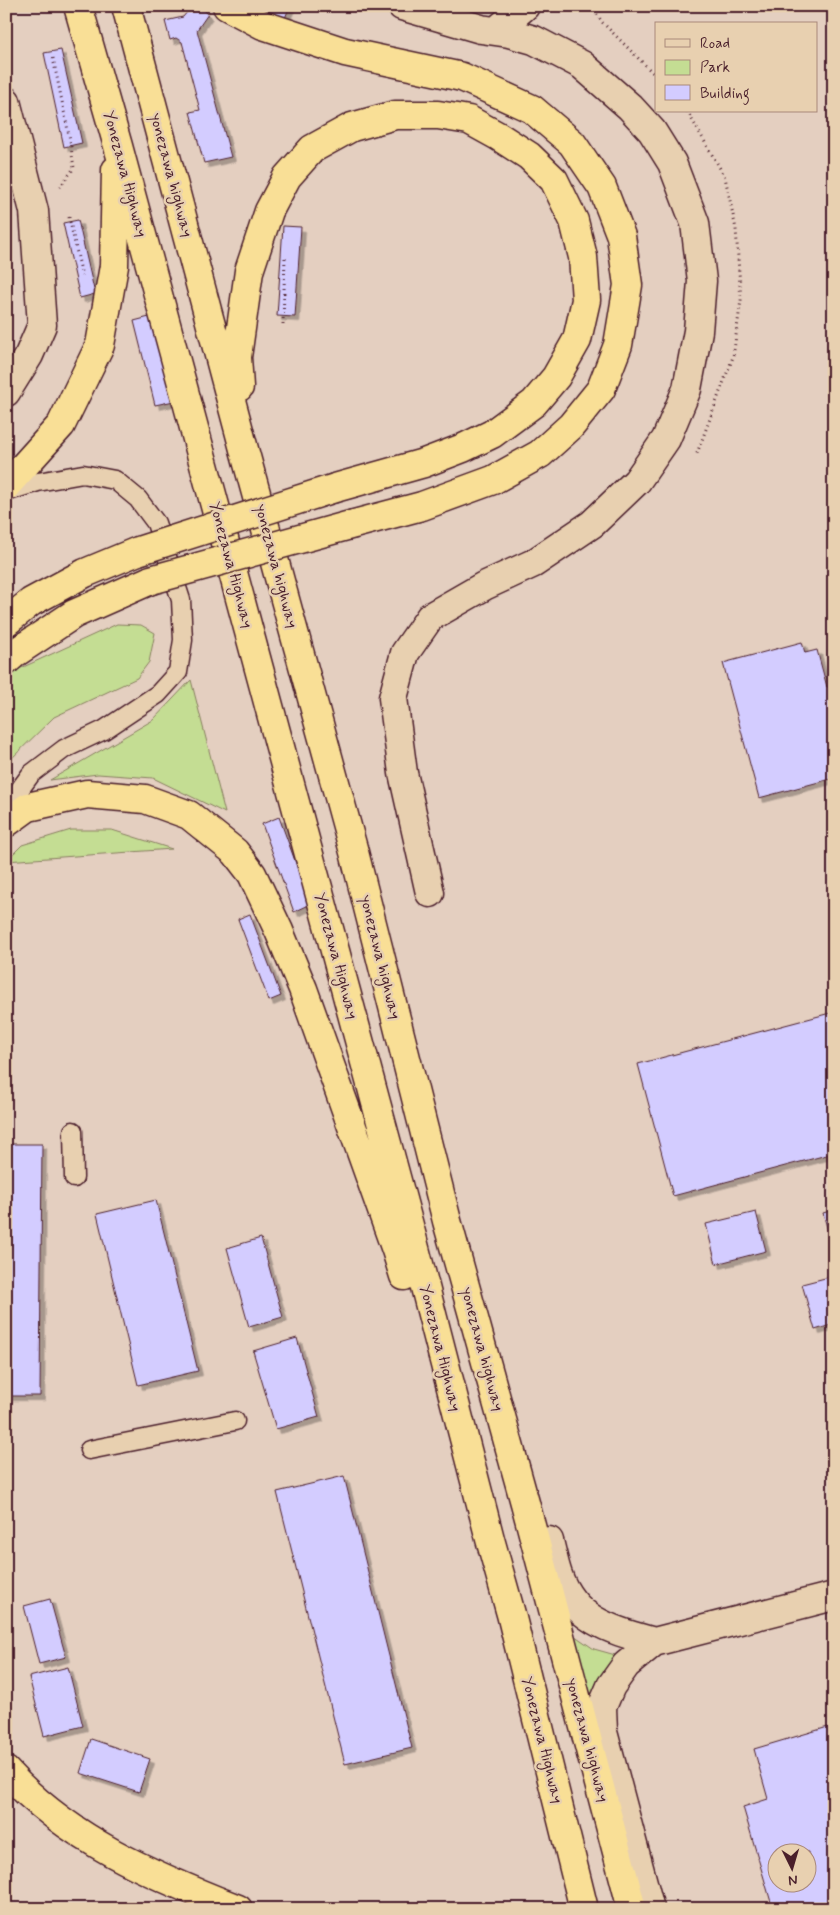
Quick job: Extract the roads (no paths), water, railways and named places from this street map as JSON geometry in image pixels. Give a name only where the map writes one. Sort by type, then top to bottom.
[{"type":"highway","name":"Yonezawa Highway","points":[[78,6],[118,146],[407,1219],[511,1614],[584,1909]]},
{"type":"highway","name":"yonezawa highway","points":[[126,6],[245,454],[354,852],[450,1231],[525,1503],[632,1909]]},
{"type":"highway","points":[[6,660],[74,614],[151,580],[422,506],[493,480],[540,454],[571,426],[601,389],[618,344],[628,285],[621,236],[602,187],[572,143],[532,109],[462,77],[345,52],[263,25],[227,6]]},
{"type":"highway","points":[[6,622],[31,602],[85,573],[138,551],[335,488],[424,463],[463,448],[492,434],[534,403],[556,377],[577,340],[586,300],[583,257],[574,221],[554,180],[529,156],[469,120],[438,115],[395,114],[352,127],[312,149],[287,176],[270,211],[249,271],[237,358],[245,454]]},
{"type":"highway","points":[[6,486],[61,425],[100,345],[114,266],[114,204],[118,146]]},
{"type":"highway","points":[[6,823],[28,807],[87,794],[145,799],[189,815],[235,852],[252,874],[279,930],[303,989],[396,1250],[446,1425],[475,1482]]},
{"type":"highway","points":[[6,1771],[19,1785],[58,1818],[110,1853],[165,1880],[238,1909]]},
{"type":"street","points":[[402,6],[481,29],[509,32],[534,40],[582,65],[630,107],[652,131],[672,163],[695,224],[702,281],[698,331],[687,389],[666,440],[637,481],[592,524],[534,563],[484,586],[430,617],[404,652],[393,698],[404,773],[430,894]]},
{"type":"street","points":[[496,31],[525,6]]},
{"type":"street","points":[[6,101],[10,134],[34,211],[42,325],[29,355],[6,392]]},
{"type":"street","points":[[525,1503],[536,1512],[544,1525],[558,1576],[567,1594],[580,1611],[617,1631],[654,1642]]},
{"type":"street","points":[[650,1909],[607,1751],[601,1720],[602,1707],[611,1686],[626,1665],[654,1642],[834,1596]]},
{"type":"lane","points":[[6,492],[38,482],[83,474],[115,480],[138,499],[156,522],[181,600],[183,640],[178,672],[158,694],[104,730],[64,750],[31,774],[6,808]]},
{"type":"lane","points":[[73,1131],[74,1178]]},
{"type":"lane","points":[[88,1450],[236,1421]]}]
